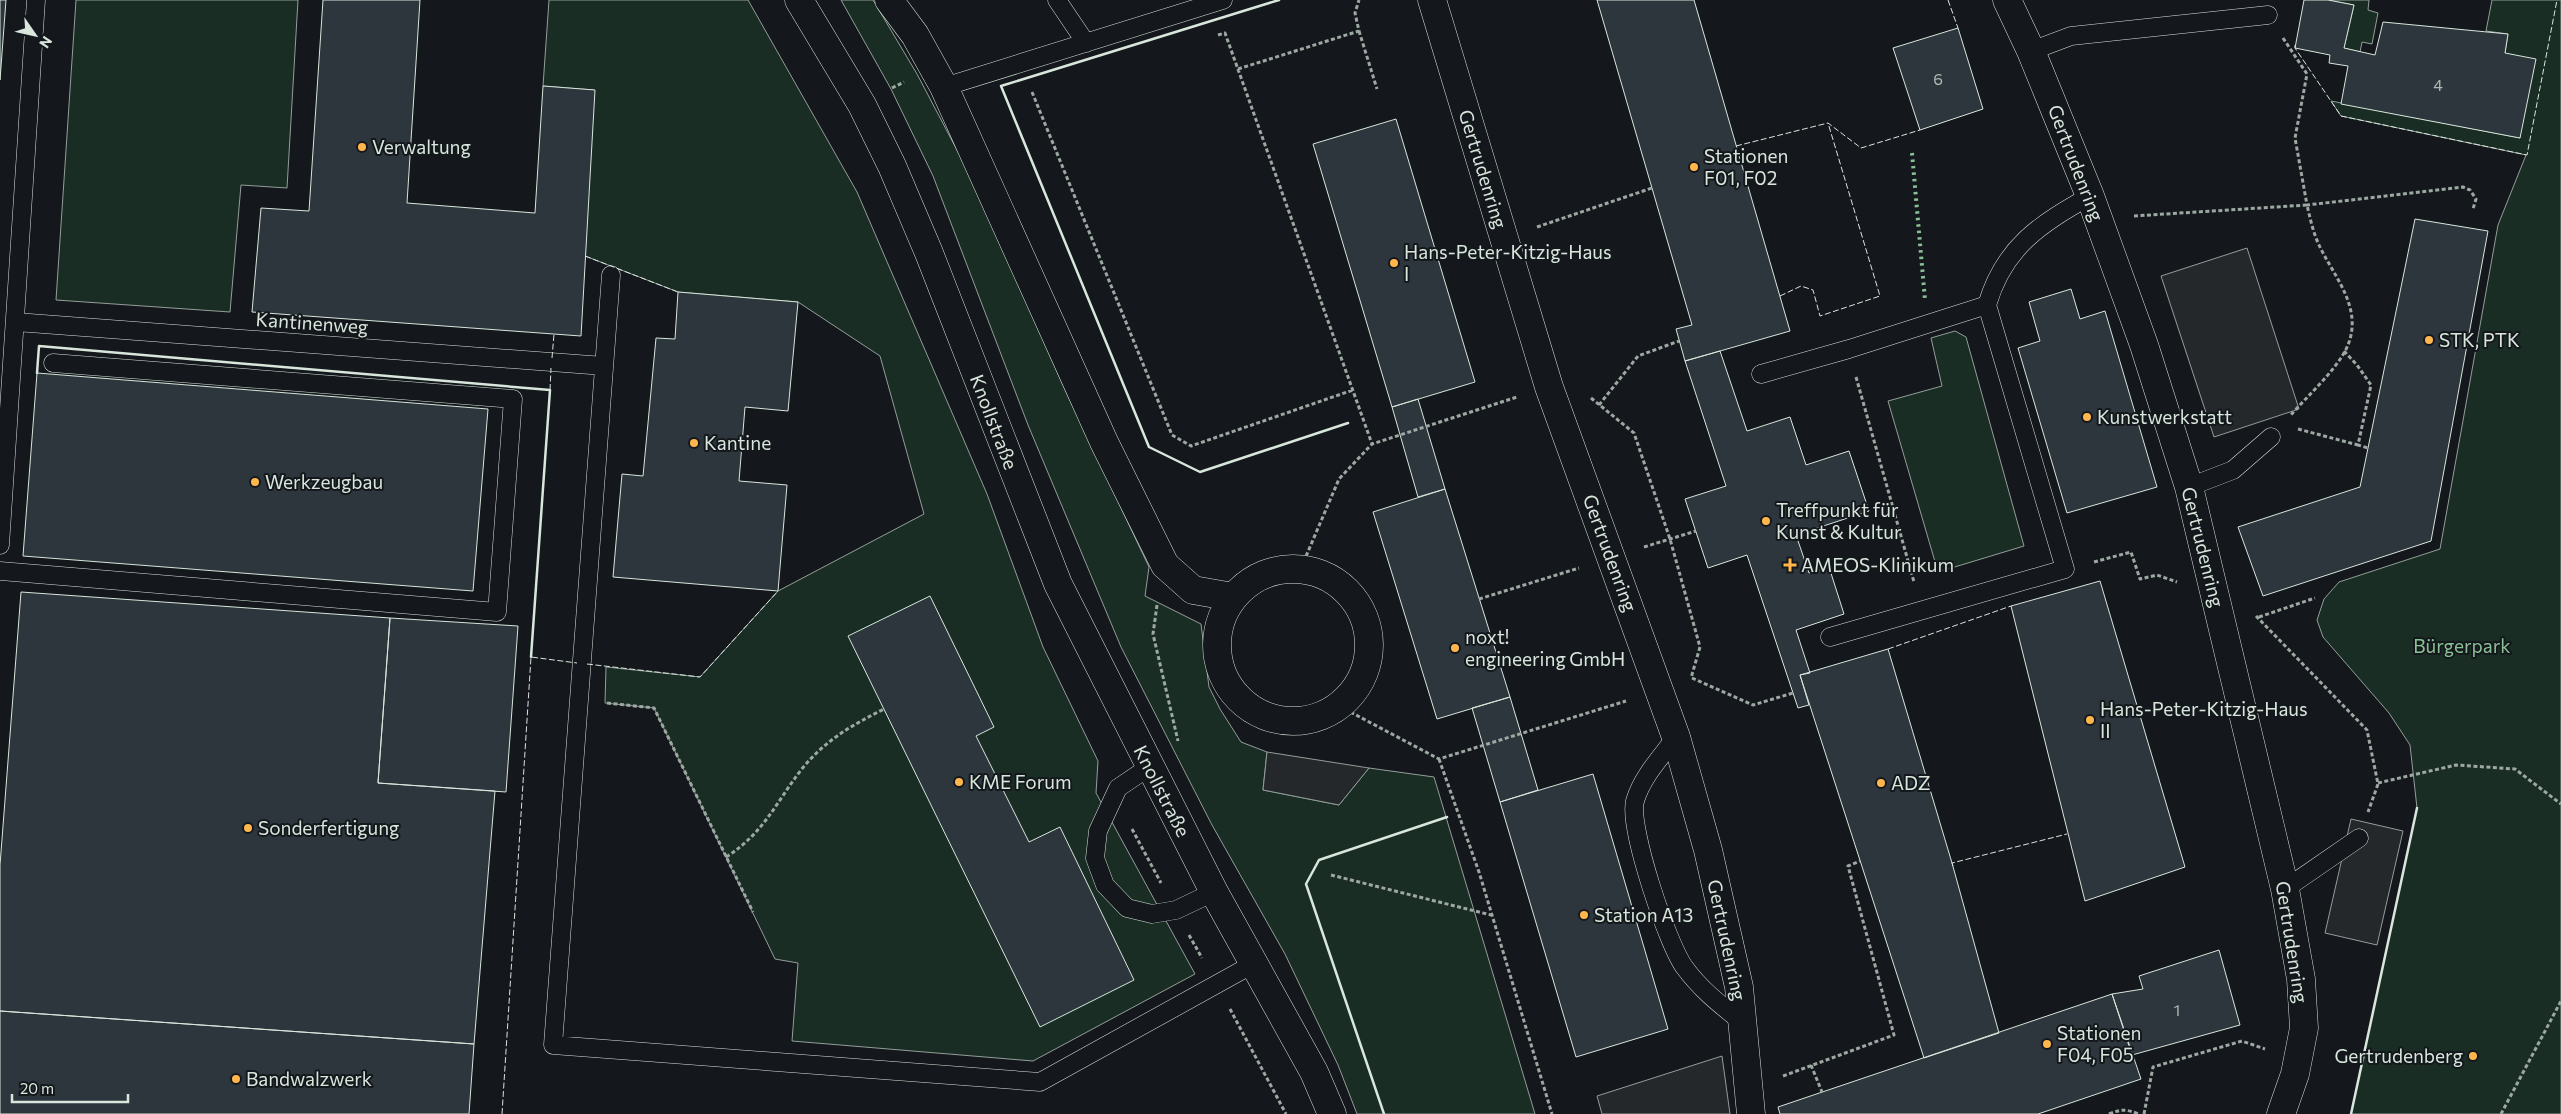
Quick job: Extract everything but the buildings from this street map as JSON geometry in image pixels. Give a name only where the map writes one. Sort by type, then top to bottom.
[{"type":"street","name":"Knollstraße","points":[[800,0],[862,105],[892,166],[929,253],[1058,584],[1214,892],[1314,1072],[1332,1114]]},
{"type":"street","points":[[889,0],[916,35],[944,87],[1104,442],[1165,565],[1193,590],[1233,597]]},
{"type":"street","name":"Gertrudenring","points":[[1432,0],[1549,387],[1676,737],[1708,850],[1739,987],[1751,1114]]},
{"type":"street","name":"Gertrudenring","points":[[2015,3],[2031,51],[2094,207],[2144,345],[2189,487],[2216,598],[2285,889],[2302,979],[2304,1028],[2295,1074],[2281,1114]]},
{"type":"street","points":[[1301,568],[1336,581],[1356,600],[1368,631],[1368,661],[1355,690],[1339,706],[1316,717],[1303,720],[1272,718],[1249,708],[1231,690],[1218,660],[1218,628],[1233,597],[1244,585],[1272,571],[1301,568]]},
{"type":"lane","points":[[0,545],[36,0]]},
{"type":"lane","points":[[1056,0],[1086,43]]},
{"type":"lane","points":[[944,87],[1223,0]]},
{"type":"lane","points":[[2031,51],[2071,36],[2268,15]]},
{"type":"lane","points":[[1830,637],[2065,569],[1987,305],[1998,274],[2020,243],[2046,222],[2094,207]]},
{"type":"lane","points":[[611,275],[553,1045],[1040,1082],[1255,963]]},
{"type":"lane","points":[[1761,374],[1848,350],[1987,305]]},
{"type":"lane","name":"Kantinenweg","points":[[16,322],[604,366]]},
{"type":"lane","points":[[0,571],[497,612],[514,399],[53,363]]},
{"type":"lane","points":[[2189,487],[2233,470],[2276,431]]},
{"type":"lane","points":[[1676,737],[1645,778],[1635,803],[1637,836],[1666,930],[1684,967],[1710,996],[1743,1023]]},
{"type":"lane","points":[[1150,767],[1118,788],[1098,831],[1095,858],[1105,885],[1127,908],[1152,914],[1176,910],[1214,892]]},
{"type":"lane","points":[[2285,889],[2359,838]]},
{"type":"path","points":[[1359,0],[1355,14],[1377,89]]},
{"type":"path","points":[[2268,15],[2307,74],[2295,138],[2307,205],[2319,245],[2351,307],[2352,324],[2348,345],[2337,362],[2276,431]]},
{"type":"path","points":[[1238,69],[1359,31]]},
{"type":"path","points":[[1216,36],[1225,33],[1372,444]]},
{"type":"path","points":[[1041,89],[1032,92],[1172,434],[1190,446],[1353,390]]},
{"type":"path","points":[[2094,207],[2307,205],[2463,187],[2470,190],[2476,199],[2473,209]]},
{"type":"path","points":[[1530,229],[1652,188]]},
{"type":"path","points":[[1599,405],[1638,356],[1679,341]]},
{"type":"path","points":[[1848,350],[1922,610]]},
{"type":"path","points":[[2344,351],[2364,373],[2370,385],[2358,445]]},
{"type":"path","points":[[1301,568],[1339,479],[1372,444],[1549,387]]},
{"type":"path","points":[[2276,431],[2368,448]]},
{"type":"path","points":[[2065,569],[2131,552],[2140,579],[2157,575],[2169,578],[2195,592],[2216,598],[2259,617],[2367,730],[2378,784],[2359,838]]},
{"type":"path","name":"Knollstraße","points":[[1165,565],[1153,634],[1179,746]]},
{"type":"path","points":[[2259,617],[2315,598]]},
{"type":"path","points":[[1691,678],[1753,705],[1793,693]]},
{"type":"path","points":[[1439,759],[1660,691]]},
{"type":"path","points":[[580,701],[654,708],[753,912]]},
{"type":"path","points":[[1339,706],[1439,759],[1492,915],[1552,1114]]},
{"type":"path","points":[[726,857],[745,845],[761,829],[802,770],[822,747],[846,729],[884,709]]},
{"type":"path","points":[[2378,784],[2456,765],[2515,770],[2561,804]]},
{"type":"path","points":[[1118,788],[1126,817],[1286,1114]]},
{"type":"path","points":[[1780,1077],[1894,1035],[1848,866],[1860,861]]},
{"type":"path","points":[[1331,874],[1492,915]]},
{"type":"path","points":[[2501,1114],[2561,1001]]},
{"type":"path","points":[[2144,1114],[2153,1067],[2242,1041],[2268,1050]]},
{"type":"path","points":[[1811,1065],[1822,1092]]},
{"type":"path","points":[[2109,1114],[2120,1109],[2127,1109],[2138,1114]]},
{"type":"green space","points":[[76,0],[298,0],[287,188],[241,185],[230,312],[56,300]]},
{"type":"green space","points":[[549,0],[748,0],[857,192],[987,494],[1043,647],[1098,761],[1096,793],[1195,974],[1033,1061],[792,1041],[798,963],[775,959],[654,708],[605,703],[606,667],[700,677],[778,591],[924,514],[880,356],[798,302],[678,292],[585,256],[594,90],[543,86]]},
{"type":"green space","points":[[841,0],[873,0],[917,74],[968,171],[1067,394],[1149,567],[1145,596],[1201,624],[1209,687],[1220,709],[1241,742],[1267,752],[1263,790],[1339,805],[1369,768],[1434,777],[1535,1114],[1357,1114],[1338,1065],[1285,954],[1212,825],[1121,647],[1028,425],[933,176],[891,89]]},
{"type":"green space","points":[[2328,0],[2369,0],[2368,10],[2378,13],[2372,44],[2362,42],[2360,52],[2344,48],[2354,5]]},
{"type":"green space","name":"Bürgerpark","points":[[2492,0],[2561,0],[2561,1114],[2351,1114],[2417,808],[2410,745],[2389,713],[2323,637],[2317,620],[2324,599],[2339,582],[2440,549],[2498,225],[2526,155],[2341,116],[2331,101],[2520,138],[2505,53],[2508,34],[2486,31]]},
{"type":"green space","points":[[1955,331],[1966,337],[2024,546],[1938,572],[1888,401],[1942,386],[1931,338]]},
{"type":"shaded area","points":[[2247,248],[2299,409],[2214,437],[2161,276]]},
{"type":"shaded area","points":[[1267,752],[1369,768],[1339,805],[1263,790]]},
{"type":"shaded area","points":[[2351,819],[2403,831],[2377,945],[2325,933]]},
{"type":"shaded area","points":[[1722,1056],[1730,1114],[1602,1114],[1597,1096]]},
{"type":"hedge","points":[[1912,153],[1925,300]]},
{"type":"fence","points":[[1948,0],[1958,28]]},
{"type":"fence","points":[[2295,45],[2295,48],[2341,116],[2527,155],[2557,0]]},
{"type":"fence","points":[[1736,146],[1828,123],[1861,148],[1920,130]]},
{"type":"fence","points":[[1780,296],[1801,286],[1813,290],[1820,316],[1880,296],[1828,123]]},
{"type":"fence","points":[[585,256],[678,292]]},
{"type":"fence","points":[[552,358],[554,334]]},
{"type":"fence","points":[[550,390],[551,368]]},
{"type":"fence","points":[[587,664],[700,677],[778,591]]},
{"type":"fence","points":[[1888,649],[2011,606]]},
{"type":"fence","points":[[502,1114],[531,657],[577,663]]},
{"type":"fence","points":[[1953,866],[1952,863],[2067,834]]},
{"type":"wall","points":[[1279,0],[1001,86],[1149,447],[1200,472],[1348,423]]},
{"type":"wall","points":[[37,373],[39,346],[550,390],[531,657]]},
{"type":"wall","points":[[2351,1114],[2417,808]]},
{"type":"wall","points":[[1384,1114],[1306,884],[1319,860],[1447,817]]},
{"type":"place","name":"Verwaltung","points":[[362,147]]},
{"type":"place","name":"Stationen F01, F02","points":[[1694,167]]},
{"type":"place","name":"Hans-Peter-Kitzig-Haus I","points":[[1394,263]]},
{"type":"place","name":"STK, PTK","points":[[2429,340]]},
{"type":"place","name":"Kunstwerkstatt","points":[[2087,417]]},
{"type":"place","name":"Kantine","points":[[694,443]]},
{"type":"place","name":"Werkzeugbau","points":[[255,482]]},
{"type":"place","name":"Treffpunkt für Kunst & Kultur","points":[[1766,521]]},
{"type":"place","name":"AMEOS-Klinikum","points":[[1790,565]]},
{"type":"place","name":"noxt! engineering GmbH","points":[[1455,648]]},
{"type":"place","name":"Hans-Peter-Kitzig-Haus II","points":[[2090,720]]},
{"type":"place","name":"KME Forum","points":[[959,782]]},
{"type":"place","name":"ADZ","points":[[1881,783]]},
{"type":"place","name":"Sonderfertigung","points":[[248,828]]},
{"type":"place","name":"Station A13","points":[[1584,915]]},
{"type":"place","name":"Stationen F04, F05","points":[[2047,1044]]},
{"type":"place","name":"Gertrudenberg","points":[[2473,1056]]},
{"type":"place","name":"Bandwalzwerk","points":[[236,1079]]}]
